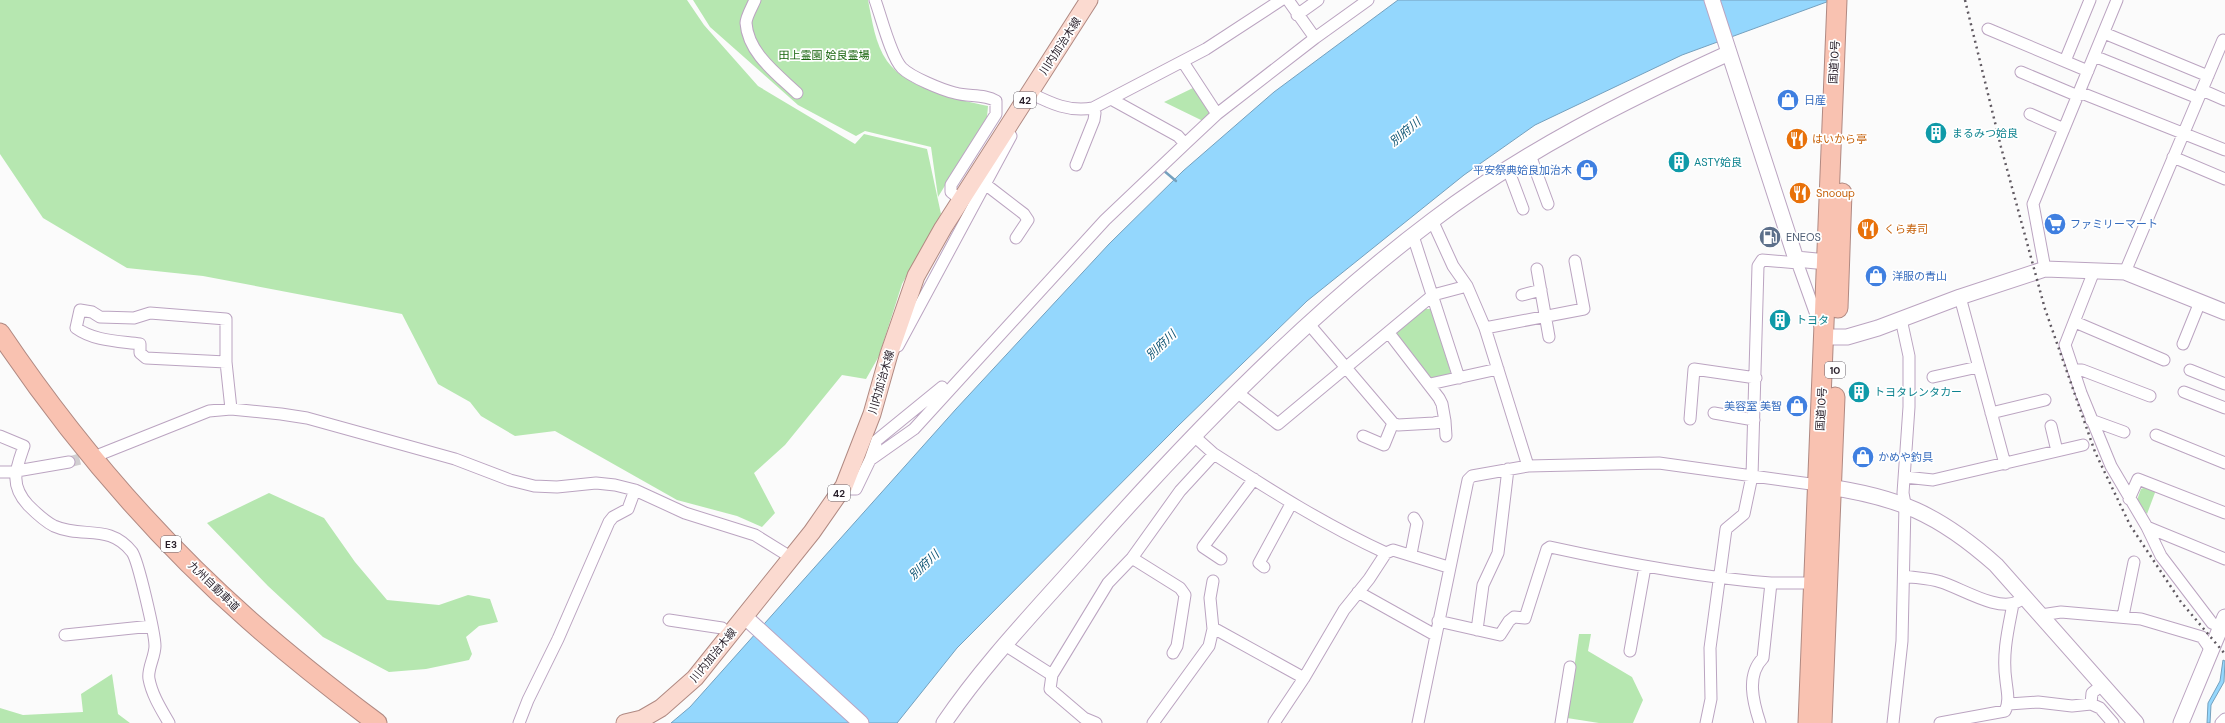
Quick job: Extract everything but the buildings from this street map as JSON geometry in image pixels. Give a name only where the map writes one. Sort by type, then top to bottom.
[{"type":"highway","name":"国道10号","points":[[1822,723],[1825,486],[1842,8]]},
{"type":"highway","name":"九州自動車道","points":[[0,333],[74,434],[164,537],[248,620],[311,672],[377,723]]},
{"type":"highway","name":"九州自動車道","points":[[0,355],[64,442],[154,546],[241,630],[302,683],[356,723]]},
{"type":"highway","name":"国道10号","points":[[1808,723],[1814,583],[1825,486]]},
{"type":"main road","name":"川内加治木線","points":[[625,723],[642,719],[661,708],[695,678],[729,635],[748,619],[844,486],[872,414],[889,354],[916,276],[961,200],[1089,0]]},
{"type":"street","points":[[755,0],[746,22],[749,36],[760,58],[797,93]]},
{"type":"street","points":[[875,0],[896,60],[903,69],[953,93],[990,97],[996,101],[996,114],[951,185],[951,192],[961,200]]},
{"type":"street","points":[[1030,93],[1056,106],[1081,110],[1093,108],[1183,62],[1248,23],[1281,0]]},
{"type":"street","points":[[1288,0],[1297,15],[1315,38]]},
{"type":"street","points":[[1297,15],[1318,0]]},
{"type":"street","points":[[870,460],[914,429],[1105,220],[1217,114],[1315,38],[1368,0]]},
{"type":"street","points":[[1712,0],[1797,261],[1830,337],[1848,337],[1960,297],[2045,269],[2125,272],[2225,312]]},
{"type":"street","points":[[2064,61],[2090,0]]},
{"type":"street","points":[[2045,269],[2033,204],[2117,0]]},
{"type":"street","points":[[1988,29],[2088,71]]},
{"type":"street","points":[[2104,33],[2208,76]]},
{"type":"street","points":[[2125,272],[2224,38]]},
{"type":"street","points":[[944,723],[966,692],[1131,502],[1194,436],[1308,323],[1432,220],[1508,169],[1563,135],[1728,48]]},
{"type":"street","points":[[2094,56],[2200,94],[2225,100]]},
{"type":"street","points":[[1183,62],[1217,114]]},
{"type":"street","points":[[2021,72],[2225,150]]},
{"type":"street","points":[[1111,99],[1178,136],[1185,144]]},
{"type":"street","points":[[1076,165],[1094,120],[1096,113],[1093,108]]},
{"type":"street","points":[[2030,114],[2064,129]]},
{"type":"street","points":[[889,354],[895,353],[899,346],[1012,135],[1012,119]]},
{"type":"street","points":[[1530,155],[1548,204]]},
{"type":"street","points":[[2173,157],[2225,179]]},
{"type":"street","points":[[1508,169],[1523,209]]},
{"type":"street","points":[[985,184],[1024,214],[1028,220],[1016,238]]},
{"type":"street","points":[[1432,220],[1450,260],[1467,286],[1485,328],[1528,466]]},
{"type":"street","points":[[1413,236],[1459,378]]},
{"type":"street","points":[[1706,723],[1711,699],[1710,648],[1726,529],[1744,514],[1752,476],[1758,266],[1762,260],[1832,263]]},
{"type":"street","points":[[1485,328],[1584,309],[1576,261]]},
{"type":"street","points":[[1537,269],[1549,337]]},
{"type":"street","points":[[2094,270],[2064,345],[2091,420],[2111,466],[2129,499],[2147,527],[2161,556],[2212,623],[2223,622],[2181,723]]},
{"type":"street","points":[[1238,393],[1278,424],[1433,295],[1467,286]]},
{"type":"street","points":[[1522,294],[1541,290]]},
{"type":"street","points":[[1960,297],[2004,464]]},
{"type":"street","points":[[2183,344],[2200,302]]},
{"type":"street","points":[[226,362],[146,358],[140,353],[140,344],[103,340],[82,333],[76,328],[80,310],[92,312],[100,317],[134,318],[150,313],[226,319],[226,362],[230,409]]},
{"type":"street","points":[[1892,723],[1902,641],[1905,504],[1903,493],[1909,407],[1909,356],[1901,319]]},
{"type":"street","points":[[2074,322],[2164,360]]},
{"type":"street","points":[[1308,323],[1393,423],[1398,425],[1434,424],[1445,421]]},
{"type":"street","points":[[1389,333],[1430,384],[1442,404],[1446,436]]},
{"type":"street","points":[[844,486],[850,489],[856,489],[870,460],[877,440],[952,379],[973,357]]},
{"type":"street","points":[[1933,377],[1978,367]]},
{"type":"street","points":[[1690,419],[1694,368],[1756,378]]},
{"type":"street","points":[[1430,384],[1498,369]]},
{"type":"street","points":[[2073,370],[2082,370],[2150,396]]},
{"type":"street","points":[[2190,370],[2225,384]]},
{"type":"street","points":[[2184,392],[2225,408]]},
{"type":"street","points":[[1991,413],[2045,400]]},
{"type":"street","points":[[101,454],[200,413],[230,409],[307,418],[455,459],[510,480],[534,486],[557,487],[596,483],[615,485],[635,490],[685,513],[755,535],[792,558]]},
{"type":"street","points":[[1714,413],[1754,420]]},
{"type":"street","points":[[2091,420],[2124,432]]},
{"type":"street","points":[[1363,436],[1384,445],[1393,423]]},
{"type":"street","points":[[2051,426],[2057,451]]},
{"type":"street","points":[[2156,434],[2225,463]]},
{"type":"street","points":[[0,436],[24,446],[15,472],[18,491],[25,501],[44,520],[66,530],[111,535],[123,542],[133,554],[152,626],[155,647],[149,677],[152,690],[169,723]]},
{"type":"street","points":[[1194,436],[1214,454],[1292,504],[1357,540],[1386,553]]},
{"type":"street","points":[[1905,477],[1933,480],[2083,445]]},
{"type":"street","points":[[1096,723],[1084,718],[1050,689],[1052,675],[1076,639],[1108,583],[1132,558],[1180,491],[1214,454]]},
{"type":"street","points":[[0,472],[15,472],[69,462]]},
{"type":"street","points":[[1418,723],[1448,567],[1468,480],[1477,474],[1528,466],[1659,463],[1872,494],[1905,504],[1942,522],[1973,545],[1996,565],[2019,601],[2041,615],[2136,723]]},
{"type":"street","points":[[1477,630],[1483,585],[1498,553],[1508,469]]},
{"type":"street","points":[[1221,559],[1203,547],[1254,479]]},
{"type":"street","points":[[2129,499],[2138,479],[2225,513]]},
{"type":"street","points":[[519,723],[528,700],[558,639],[609,522],[613,517],[628,509],[635,490]]},
{"type":"street","points":[[1264,567],[1259,563],[1292,504]]},
{"type":"street","points":[[1411,554],[1417,523],[1414,518]]},
{"type":"street","points":[[2147,527],[2225,559]]},
{"type":"street","points":[[1438,621],[1500,636],[1509,621],[1514,617],[1525,618],[1547,549],[1550,547],[1645,567],[1720,578],[1771,583],[1814,583]]},
{"type":"street","points":[[1274,723],[1304,678],[1344,610],[1386,553],[1393,550],[1411,554],[1448,567]]},
{"type":"street","points":[[1132,558],[1180,588],[1185,595],[1177,646],[1173,653]]},
{"type":"street","points":[[2123,616],[2134,562]]},
{"type":"street","points":[[1630,651],[1645,567]]},
{"type":"street","points":[[1904,576],[1940,581],[1977,597],[2019,601]]},
{"type":"street","points":[[1153,723],[1205,653],[1212,629],[1210,598],[1213,582]]},
{"type":"street","points":[[1760,723],[1752,696],[1755,666],[1763,658],[1771,583]]},
{"type":"street","points":[[1358,592],[1435,635]]},
{"type":"street","points":[[1940,723],[2005,711],[2009,704],[2004,665],[2005,648],[2019,601]]},
{"type":"street","points":[[2041,615],[2061,612],[2141,618],[2202,637],[2211,650]]},
{"type":"street","points":[[748,619],[861,723]]},
{"type":"street","points":[[669,620],[722,628],[729,635]]},
{"type":"street","points":[[65,635],[152,626]]},
{"type":"street","points":[[1212,629],[1217,630],[1304,678]]},
{"type":"street","points":[[1005,646],[1052,675]]},
{"type":"street","points":[[1561,723],[1570,667]]},
{"type":"street","points":[[2091,704],[2092,693],[2102,686]]},
{"type":"street","points":[[2009,704],[2038,702],[2072,706],[2091,704],[2100,708],[2113,723]]},
{"type":"street","points":[[2221,723],[2225,719]]},
{"type":"green space","points":[[0,0],[687,0],[704,25],[758,86],[855,144],[864,134],[927,149],[941,214],[902,284],[879,356],[866,379],[842,375],[785,445],[754,473],[775,513],[762,527],[737,516],[677,500],[555,431],[515,436],[481,416],[470,402],[438,384],[402,314],[203,276],[127,268],[43,218],[0,154]]},
{"type":"green space","name":"田上霊園 姶良霊場","points":[[693,0],[868,0],[874,32],[883,54],[896,71],[919,86],[947,96],[988,106],[987,117],[938,197],[931,147],[865,131],[856,136],[798,105],[710,27]]},
{"type":"green space","points":[[1193,88],[1211,115],[1203,121],[1164,102]]},
{"type":"green space","points":[[1425,309],[1433,309],[1451,374],[1431,379],[1395,334]]},
{"type":"green space","points":[[2146,487],[2156,490],[2147,514],[2137,500],[2141,489]]},
{"type":"green space","points":[[269,493],[324,518],[355,562],[387,600],[439,605],[468,595],[490,599],[498,622],[479,626],[466,637],[472,654],[469,660],[426,669],[389,672],[323,637],[268,586],[207,523]]},
{"type":"green space","points":[[1579,634],[1591,634],[1588,651],[1632,677],[1643,700],[1633,723],[1599,723],[1567,718]]},
{"type":"green space","points":[[112,674],[118,714],[130,723],[0,723],[0,708],[23,715],[83,712],[81,694]]},
{"type":"water","name":"別府川","points":[[1398,0],[1832,0],[1682,55],[1535,125],[1464,175],[1307,301],[1179,425],[957,648],[897,723],[671,723],[690,707],[956,409],[1109,244],[1183,171],[1274,92]]},
{"type":"water","points":[[2223,660],[2225,661],[2224,682],[2211,705],[2210,723],[2207,723],[2208,703],[2220,681]]},
{"type":"waterway","points":[[1163,170],[1176,181]]},
{"type":"tunnel","points":[[69,462],[95,455]]},
{"type":"railway","points":[[1965,0],[2001,147],[2045,309],[2095,452],[2130,525],[2181,602],[2225,654]]},
{"type":"place","name":"日産","points":[[1788,100]]},
{"type":"place","name":"まるみつ姶良","points":[[1936,133]]},
{"type":"place","name":"はいから亭","points":[[1797,139]]},
{"type":"place","name":"ASTY姶良","points":[[1679,162]]},
{"type":"place","name":"平安祭典姶良加治木","points":[[1587,170]]},
{"type":"place","name":"Snooup","points":[[1800,193]]},
{"type":"place","name":"ファミリーマート","points":[[2055,224]]},
{"type":"place","name":"くら寿司","points":[[1868,229]]},
{"type":"place","name":"ENEOS","points":[[1770,237]]},
{"type":"place","name":"洋服の青山","points":[[1876,276]]},
{"type":"place","name":"トヨタ","points":[[1780,320]]},
{"type":"place","name":"トヨタレンタカー","points":[[1859,392]]},
{"type":"place","name":"美容室 美智","points":[[1797,406]]},
{"type":"place","name":"かめや釣具","points":[[1863,457]]}]
